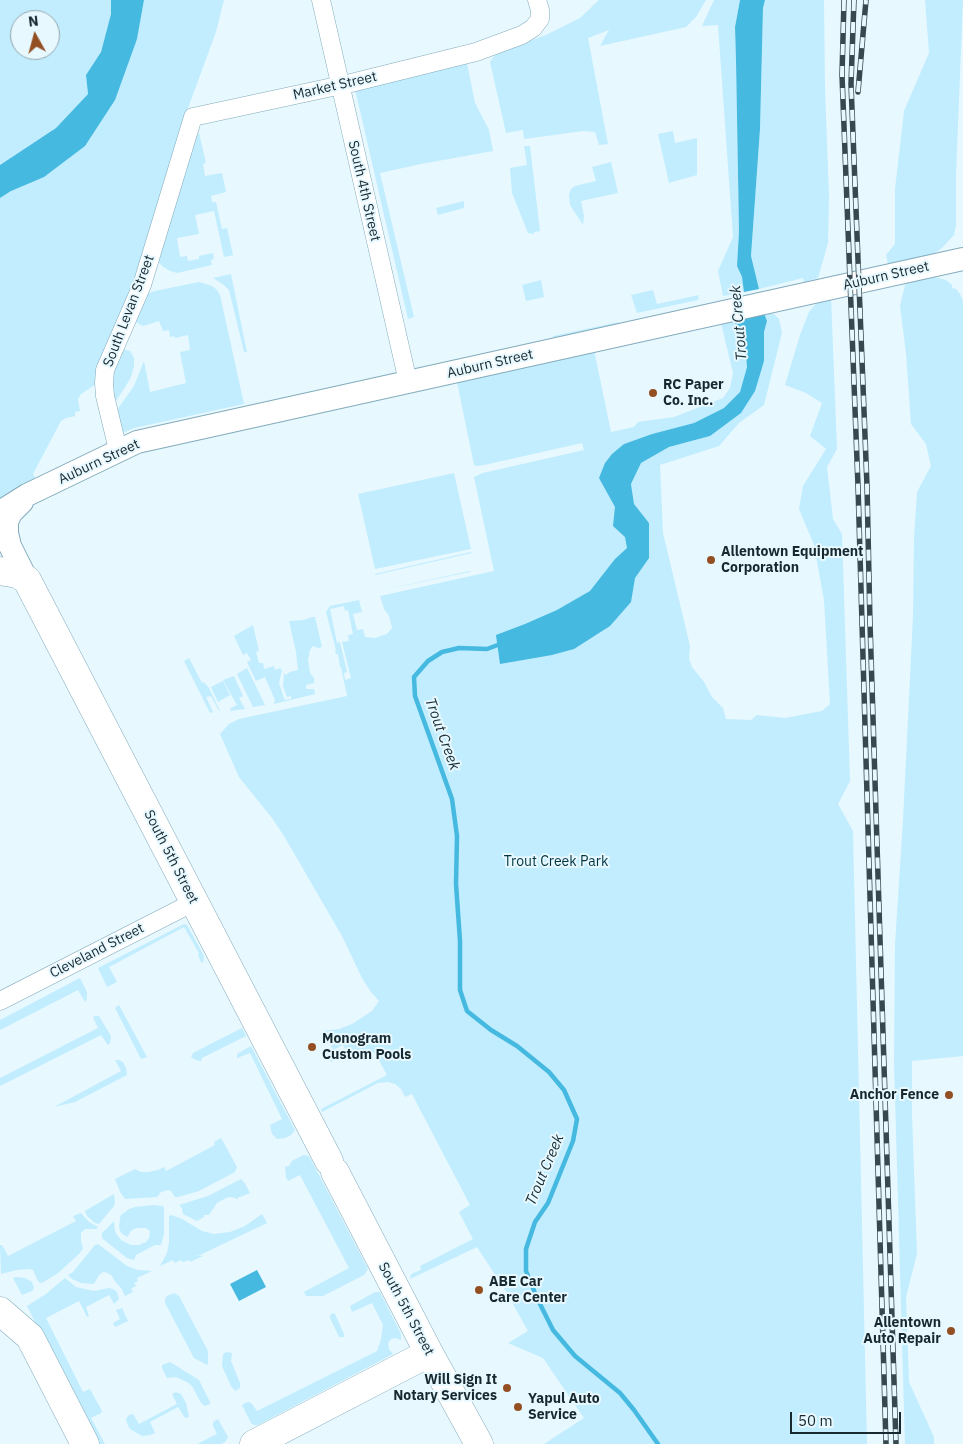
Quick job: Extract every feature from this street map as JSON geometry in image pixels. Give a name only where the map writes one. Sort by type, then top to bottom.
[{"type":"main road","points":[[0,571],[18,574],[27,580]]},
{"type":"main road","name":"South 5th Street","points":[[27,580],[478,1444]]},
{"type":"main road","points":[[0,1311],[30,1338],[85,1444]]},
{"type":"main road","points":[[254,1444],[429,1353]]},
{"type":"street","name":"South 4th Street","points":[[321,0],[408,382]]},
{"type":"street","name":"Market Street","points":[[193,117],[340,85],[476,52],[522,35],[533,28],[540,19],[537,0]]},
{"type":"street","name":"South Levan Street","points":[[118,450],[105,396],[105,370],[142,285],[193,117]]},
{"type":"street","name":"Auburn Street","points":[[0,512],[27,495],[137,442],[963,259]]},
{"type":"street","name":"Auburn Street","points":[[27,495],[11,514],[7,522],[10,546],[27,580]]},
{"type":"street","name":"Cleveland Street","points":[[0,1001],[194,902]]},
{"type":"green space","points":[[0,0],[111,0],[111,14],[101,52],[86,75],[88,94],[56,128],[0,165]]},
{"type":"green space","points":[[144,0],[224,0],[216,32],[178,135],[132,289],[96,384],[81,394],[78,399],[80,411],[75,412],[75,416],[61,421],[33,474],[38,483],[0,503],[0,198],[11,191],[137,39]]},
{"type":"green space","points":[[599,0],[706,0],[696,17],[686,27],[600,46],[609,30],[588,38],[608,144],[599,145],[595,132],[583,131],[524,139],[523,130],[506,133],[490,62],[496,53],[546,35],[580,18]]},
{"type":"green space","points":[[714,0],[740,0],[735,27],[739,231],[737,266],[742,277],[744,292],[723,296],[718,271],[733,237],[718,25],[702,26]]},
{"type":"green space","points":[[765,0],[824,0],[829,197],[828,243],[818,278],[804,282],[803,278],[759,289],[751,256],[760,129],[763,8]]},
{"type":"green space","points":[[925,0],[963,0],[956,174],[956,226],[954,235],[942,248],[933,254],[888,264],[886,255],[895,244],[895,189],[904,111],[929,53]]},
{"type":"green space","points":[[467,63],[475,103],[489,130],[493,151],[380,173],[414,317],[408,319],[355,89]]},
{"type":"green space","points":[[673,131],[675,143],[697,138],[697,175],[669,183],[658,134]]},
{"type":"green space","points":[[199,133],[206,163],[203,164],[205,176],[222,173],[226,192],[211,196],[212,202],[216,202],[222,229],[227,228],[233,255],[224,257],[214,211],[195,215],[199,234],[177,238],[180,257],[187,256],[188,261],[213,253],[214,259],[211,260],[212,265],[177,273],[162,266],[157,260]]},
{"type":"green space","points":[[524,146],[530,146],[540,231],[534,232],[534,234],[528,233],[512,193],[510,168],[527,165]]},
{"type":"green space","points":[[611,162],[618,193],[581,201],[584,216],[583,225],[570,205],[569,195],[571,189],[575,186],[596,181],[592,167]]},
{"type":"green space","points":[[464,201],[464,208],[438,215],[436,208]]},
{"type":"green space","points":[[231,274],[247,352],[244,352],[229,290],[213,278]]},
{"type":"green space","points":[[934,277],[946,280],[952,285],[952,288],[956,289],[963,301],[963,1056],[912,1061],[917,1254],[906,1297],[909,1382],[934,1437],[934,1444],[905,1444],[894,1062],[895,944],[913,616],[914,538],[917,492],[931,466],[926,444],[911,424],[906,353],[900,306],[906,281]]},
{"type":"green space","points":[[541,280],[544,297],[526,301],[522,285]]},
{"type":"green space","points":[[199,282],[212,286],[220,295],[244,404],[134,428],[120,434],[114,414],[134,386],[144,361],[150,392],[186,383],[180,352],[190,350],[188,335],[175,338],[174,336],[170,337],[169,330],[163,331],[159,321],[143,326],[132,320],[147,294]]},
{"type":"green space","points":[[653,290],[657,304],[699,295],[698,300],[637,313],[631,295]]},
{"type":"green space","name":"Trout Creek Park","points":[[831,297],[837,449],[827,467],[833,519],[842,534],[850,781],[838,804],[853,831],[867,1444],[544,1444],[584,1418],[543,1358],[508,1343],[528,1331],[505,1290],[477,1247],[410,1279],[411,1274],[421,1270],[420,1266],[473,1239],[459,1212],[470,1205],[412,1094],[405,1097],[401,1089],[395,1084],[388,1082],[378,1083],[322,1112],[321,1109],[387,1075],[375,1053],[364,1049],[331,1062],[330,1060],[346,1051],[343,1045],[333,1050],[323,1031],[339,1029],[352,1024],[372,1011],[379,1001],[362,978],[342,936],[284,836],[239,777],[220,734],[229,724],[239,719],[347,696],[326,612],[330,606],[359,600],[362,612],[353,614],[357,630],[363,629],[365,637],[375,638],[387,634],[392,628],[380,596],[494,571],[474,477],[483,473],[584,450],[582,443],[484,465],[474,465],[457,382],[594,350],[611,432],[634,427],[638,422],[674,417],[723,398],[730,388],[733,373],[721,323],[733,320],[745,344],[747,367],[740,392],[724,408],[694,423],[652,434],[624,444],[641,569],[649,523],[634,504],[631,484],[641,463],[669,447],[710,436],[764,361],[764,332],[767,321],[764,313],[774,314],[779,319],[782,333],[764,405],[739,423],[719,446],[660,465],[663,533],[690,646],[689,659],[692,667],[704,682],[712,697],[723,708],[726,719],[751,720],[757,715],[785,718],[822,711],[830,704],[824,600],[814,545],[799,509],[803,486],[826,449],[810,436],[822,403],[806,393],[785,385],[809,312],[820,299]],"holes":[[[344,606],[345,611],[348,610],[353,634],[348,635],[349,641],[342,642],[351,678],[345,680],[344,673],[347,672],[340,642],[337,643],[330,609]]]},
{"type":"green space","points":[[619,322],[618,324],[553,338],[553,336]]},
{"type":"green space","points":[[122,349],[130,351],[134,358],[134,366],[131,377],[113,405],[110,376]]},
{"type":"green space","points":[[454,473],[471,549],[375,569],[358,494]]},
{"type":"green space","points":[[472,553],[375,575],[375,574]]},
{"type":"green space","points":[[470,571],[470,572],[378,591]]},
{"type":"green space","points":[[315,617],[322,647],[313,646],[308,660],[314,683],[306,685],[306,689],[314,689],[315,694],[274,704],[275,700],[265,677],[256,681],[247,662],[251,660],[247,653],[243,655],[234,636],[253,625],[259,651],[256,652],[259,663],[263,663],[264,669],[274,666],[275,670],[280,668],[282,670],[279,683],[285,700],[291,699],[291,696],[287,697],[283,686],[284,673],[286,675],[298,670],[289,621],[304,620]]},
{"type":"green space","points":[[189,658],[202,683],[204,682],[209,688],[220,711],[211,696],[206,697],[213,712],[210,713],[184,661]]},
{"type":"green space","points":[[247,668],[265,705],[253,707],[237,674]]},
{"type":"green space","points":[[234,676],[243,696],[239,698],[245,709],[230,711],[231,708],[237,705],[223,680]]},
{"type":"green space","points":[[223,681],[230,695],[218,702],[211,687]]},
{"type":"green space","points":[[184,924],[187,925],[204,956],[203,963],[184,927],[109,967],[117,982],[107,987],[98,968]]},
{"type":"green space","points":[[80,978],[87,992],[85,1002],[78,990],[0,1030],[0,1020]]},
{"type":"green space","points":[[119,1005],[147,1057],[141,1059],[115,1008]]},
{"type":"green space","points":[[99,1016],[111,1036],[108,1045],[101,1035],[0,1086],[0,1078],[98,1028],[93,1017]]},
{"type":"green space","points":[[242,1028],[246,1036],[202,1058],[201,1061],[191,1057],[193,1053]]},
{"type":"green space","points":[[251,1046],[295,1130],[285,1138],[277,1139],[272,1134],[270,1125],[282,1119],[250,1053],[237,1058],[237,1054]]},
{"type":"green space","points":[[115,1060],[123,1062],[127,1075],[75,1102],[54,1107],[121,1071]]},
{"type":"green space","points":[[221,1138],[237,1167],[235,1172],[199,1191],[178,1197],[175,1197],[168,1190],[161,1192],[157,1197],[125,1199],[120,1192],[115,1179],[135,1169],[141,1172],[148,1172],[164,1167],[166,1171],[215,1145],[214,1142]]},
{"type":"green space","points":[[303,1155],[309,1156],[368,1269],[364,1275],[323,1296],[306,1296],[304,1292],[349,1268],[300,1175],[288,1181],[286,1177],[285,1166],[288,1167],[292,1161]]},
{"type":"green space","points":[[241,1179],[250,1193],[238,1197],[238,1199],[226,1198],[217,1203],[209,1215],[204,1215],[204,1217],[197,1221],[183,1214],[182,1208],[179,1205],[208,1196]]},
{"type":"green space","points":[[114,1194],[114,1206],[99,1224],[87,1216],[85,1211]]},
{"type":"green space","points":[[153,1205],[163,1206],[164,1208],[164,1234],[161,1245],[155,1245],[136,1255],[134,1260],[127,1258],[103,1239],[102,1233],[114,1221],[115,1232],[121,1240],[131,1245],[139,1245],[146,1242],[150,1231],[146,1228],[137,1228],[132,1230],[127,1237],[121,1233],[119,1227],[120,1218],[129,1209]]},
{"type":"green space","points":[[81,1213],[89,1222],[98,1227],[96,1229],[85,1229],[81,1233],[83,1248],[58,1273],[42,1283],[39,1282],[33,1270],[17,1270],[1,1274],[0,1245],[2,1245],[8,1256],[76,1221],[73,1216]]},
{"type":"green space","points":[[262,1214],[267,1223],[200,1255],[196,1255],[203,1256],[190,1262],[189,1260],[183,1262],[181,1260],[175,1263],[173,1260],[160,1266],[167,1253],[169,1243],[169,1216],[182,1219],[202,1231],[214,1234],[230,1232],[245,1226]]},
{"type":"green space","points":[[98,1244],[127,1266],[138,1270],[152,1271],[137,1278],[138,1281],[134,1283],[136,1286],[131,1289],[133,1292],[125,1296],[121,1288],[108,1273],[103,1272],[99,1275],[94,1284],[81,1283],[72,1279],[68,1275],[73,1272],[95,1245]]},
{"type":"green space","points":[[13,1278],[25,1278],[32,1282],[34,1288],[32,1291],[22,1295]]},
{"type":"green space","points":[[65,1278],[76,1287],[94,1291],[113,1289],[117,1292],[119,1299],[114,1304],[109,1295],[86,1307],[89,1316],[87,1317],[79,1301],[46,1318],[83,1392],[90,1389],[102,1411],[91,1418],[105,1444],[96,1444],[27,1306],[46,1294]]},
{"type":"green space","points":[[375,1292],[380,1292],[401,1334],[401,1340],[395,1338],[391,1339],[388,1343],[389,1349],[393,1354],[258,1425],[251,1423],[242,1405],[245,1403],[249,1402],[252,1404],[257,1411],[377,1351],[383,1325],[372,1303],[352,1312],[350,1306]]},
{"type":"green space","points":[[174,1293],[179,1296],[208,1351],[207,1365],[194,1358],[165,1303],[167,1296]]},
{"type":"green space","points":[[122,1308],[128,1321],[115,1327],[113,1323],[120,1319],[116,1310]]},
{"type":"green space","points":[[332,1313],[335,1314],[344,1337],[339,1337],[330,1318]]},
{"type":"green space","points":[[227,1352],[232,1353],[231,1361],[240,1383],[240,1388],[235,1391],[222,1366],[223,1355]]},
{"type":"green space","points":[[170,1362],[199,1380],[210,1404],[205,1406],[201,1403],[192,1386],[187,1382],[176,1377],[167,1378],[162,1365]]},
{"type":"green space","points":[[176,1392],[181,1394],[186,1403],[189,1417],[185,1418],[178,1407],[150,1422],[155,1433],[142,1436],[130,1429],[126,1419],[129,1415],[133,1414],[139,1424],[177,1404],[172,1394]]},
{"type":"green space","points":[[218,1419],[228,1437],[226,1441],[221,1444],[197,1444],[217,1434],[213,1422]]},
{"type":"water","points":[[111,0],[144,0],[137,39],[115,100],[85,146],[44,177],[11,191],[0,198],[0,165],[56,128],[88,94],[86,75],[101,52],[111,14]]},
{"type":"water","points":[[740,0],[765,0],[763,8],[760,129],[751,256],[759,289],[744,292],[742,277],[737,266],[739,231],[735,27]]},
{"type":"water","points":[[764,313],[767,321],[764,332],[764,361],[755,391],[741,413],[710,436],[669,447],[641,463],[631,484],[634,504],[649,523],[649,558],[635,578],[631,602],[610,626],[574,649],[552,655],[500,664],[496,635],[557,610],[590,591],[615,559],[627,548],[625,537],[613,526],[615,507],[599,478],[605,463],[624,444],[652,434],[694,423],[724,408],[740,392],[747,367],[745,344],[733,320]]},
{"type":"water","points":[[257,1270],[266,1287],[239,1301],[230,1284]]},
{"type":"waterway","name":"Trout Creek","points":[[503,643],[487,649],[459,648],[442,652],[428,661],[414,677],[415,696],[452,799],[457,836],[456,884],[460,941],[460,990],[467,1011],[491,1030],[517,1046],[549,1072],[564,1090],[577,1119],[573,1141],[548,1203],[535,1222],[526,1249],[526,1271],[553,1330],[575,1356],[620,1393],[658,1444]]},
{"type":"railway","points":[[844,0],[842,75],[858,486],[886,1444]]},
{"type":"railway","points":[[854,0],[851,84],[867,486],[896,1444]]},
{"type":"railway","points":[[858,92],[866,0]]},
{"type":"place","name":"RC Paper Co. Inc.","points":[[653,393]]},
{"type":"place","name":"Allentown Equipment Corporation","points":[[711,560]]},
{"type":"place","name":"Monogram Custom Pools","points":[[312,1047]]},
{"type":"place","name":"Anchor Fence","points":[[949,1095]]},
{"type":"place","name":"ABE Car Care Center","points":[[479,1290]]},
{"type":"place","name":"Allentown Auto Repair","points":[[951,1331]]},
{"type":"place","name":"Will Sign It Notary Services","points":[[507,1388]]},
{"type":"place","name":"Yapul Auto Service","points":[[518,1407]]}]
